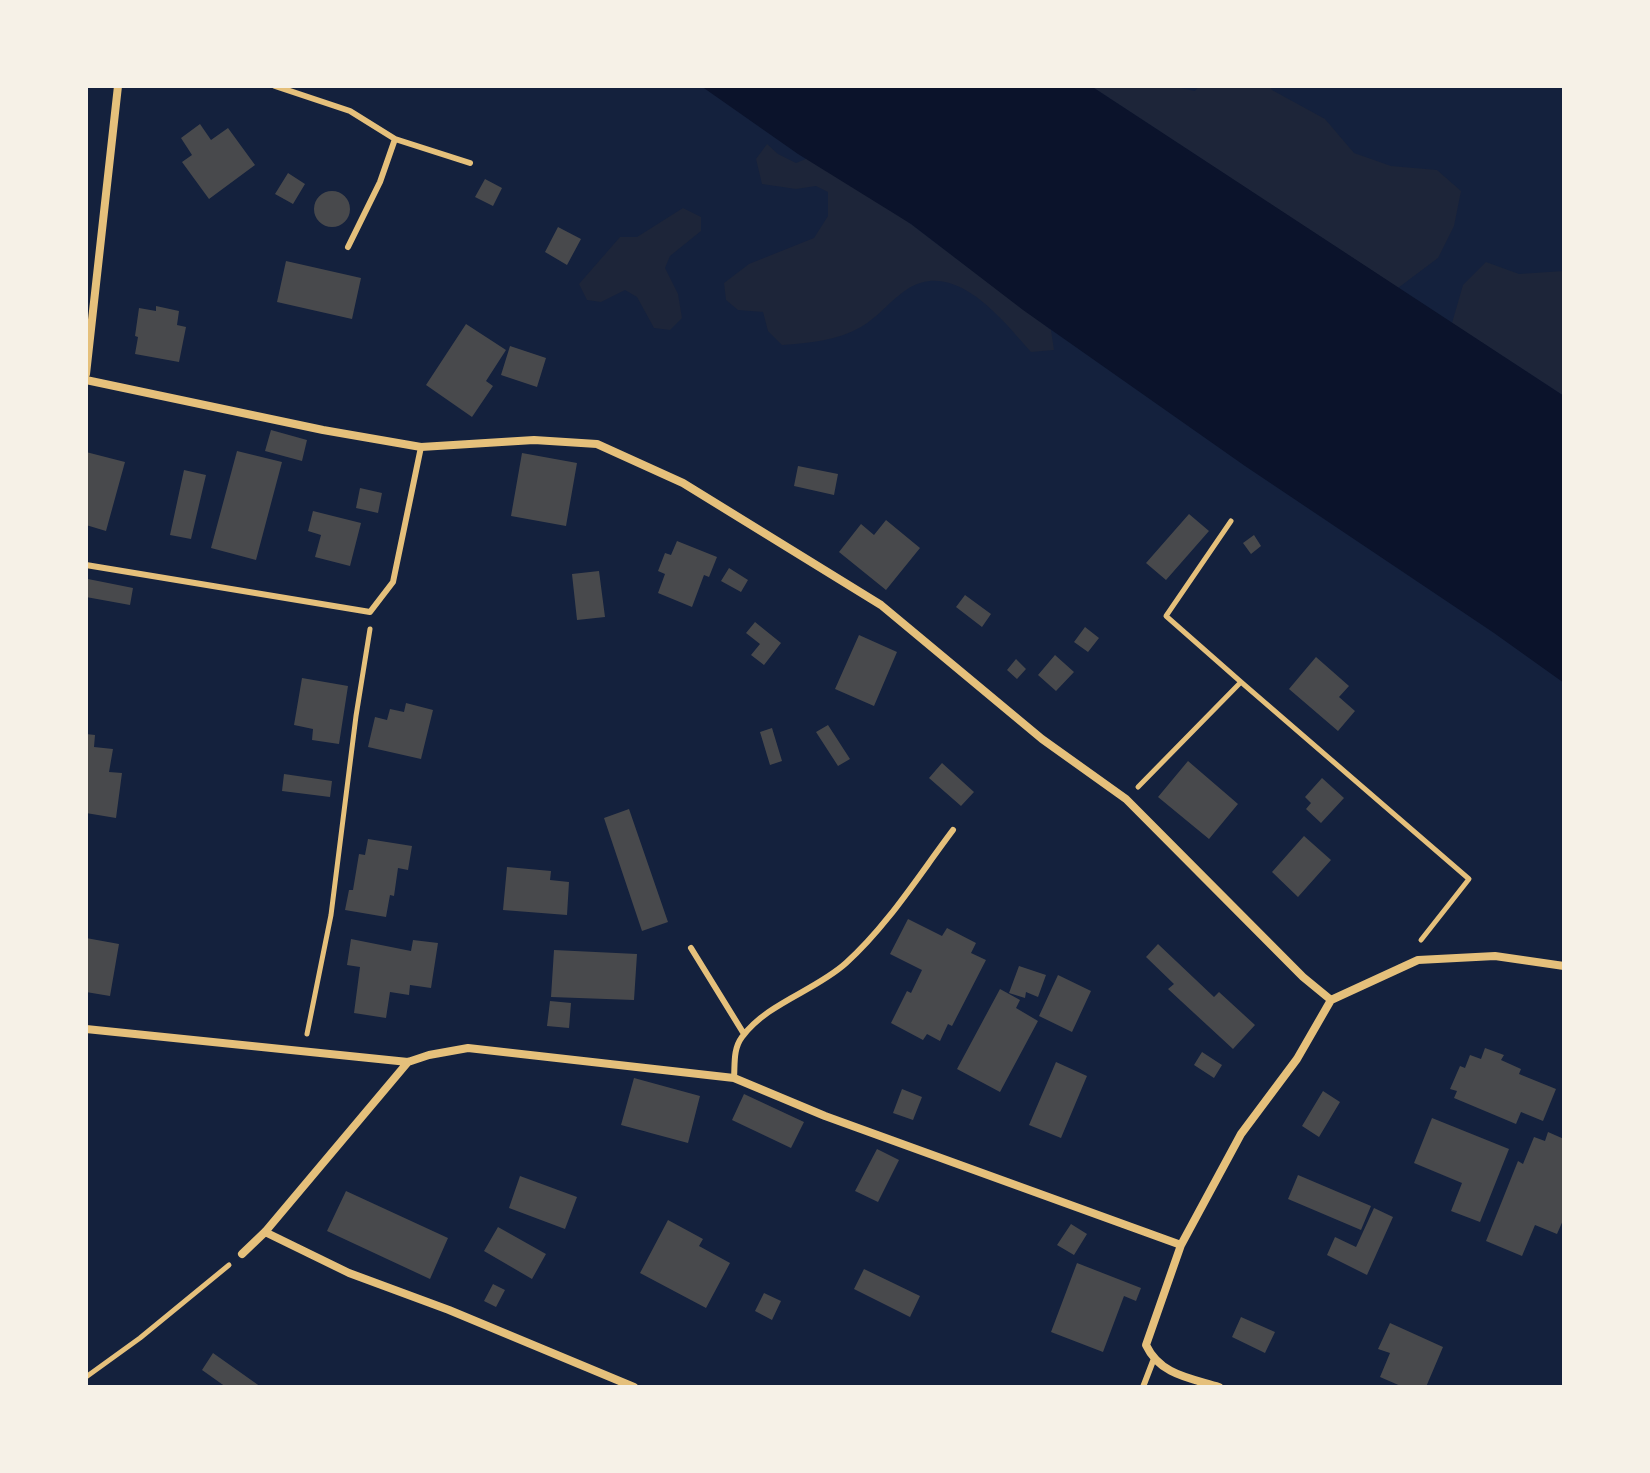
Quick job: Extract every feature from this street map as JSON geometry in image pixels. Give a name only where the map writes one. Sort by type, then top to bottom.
[{"type":"street","points":[[86,374],[118,86]]},
{"type":"street","points":[[86,380],[323,430],[421,447],[534,440],[597,444],[683,483],[881,605],[1042,739],[1126,799],[1303,977],[1331,1000]]},
{"type":"street","points":[[1219,1387],[1177,1374],[1153,1361],[1146,1345],[1181,1245],[1241,1134],[1297,1059],[1331,1000],[1418,960],[1495,956],[1564,966]]},
{"type":"street","points":[[86,1029],[408,1062],[468,1048],[734,1078],[854,1126],[1181,1245]]},
{"type":"street","points":[[242,1254],[265,1232],[408,1062]]},
{"type":"street","points":[[265,1232],[349,1273],[449,1310],[634,1387]]},
{"type":"lane","points":[[275,86],[350,111],[395,139],[470,163]]},
{"type":"lane","points":[[348,247],[380,182],[395,139]]},
{"type":"lane","points":[[86,565],[370,612],[393,582],[421,447]]},
{"type":"lane","points":[[734,1078],[736,1046],[744,1034],[768,1012],[802,994],[843,966],[873,937],[953,830]]},
{"type":"lane","points":[[691,948],[744,1034]]},
{"type":"lane","points":[[1143,1387],[1153,1361]]},
{"type":"path","points":[[1231,521],[1166,616],[1469,879],[1419,941],[1418,960]]},
{"type":"path","points":[[303,1052],[331,915],[370,612]]},
{"type":"path","points":[[1126,799],[1241,682]]},
{"type":"path","points":[[86,1377],[140,1338],[242,1254]]},
{"type":"shaded area","points":[[701,86],[1091,86],[1564,396],[1564,683],[1245,466],[1023,310],[911,224],[798,154]]},
{"type":"shaded area","points":[[1091,86],[1169,86],[1195,91],[1199,86],[1270,86],[1272,90],[1325,119],[1354,153],[1391,166],[1437,170],[1461,191],[1454,226],[1438,258],[1398,288]]},
{"type":"shaded area","points":[[767,144],[796,163],[818,154],[1051,330],[1054,350],[1031,352],[978,298],[944,282],[927,281],[903,292],[868,323],[852,332],[823,340],[782,345],[768,331],[763,312],[738,310],[726,300],[724,283],[749,264],[814,238],[828,216],[828,192],[816,186],[796,189],[762,184],[756,159]]},
{"type":"shaded area","points":[[683,208],[701,217],[701,231],[670,256],[665,268],[678,294],[682,318],[670,330],[654,328],[637,297],[625,290],[601,302],[587,300],[579,284],[620,237],[637,237]]},
{"type":"shaded area","points":[[1486,262],[1519,274],[1564,271],[1564,396],[1452,323],[1463,285]]},
{"type":"building","points":[[200,124],[211,140],[228,128],[255,165],[209,199],[182,162],[192,155],[181,138]]},
{"type":"building","points":[[288,173],[305,184],[293,204],[275,194]]},
{"type":"building","points":[[485,179],[502,188],[493,206],[475,197]]},
{"type":"building","points":[[332,191],[345,196],[350,209],[345,222],[332,227],[319,222],[314,209],[319,196]]},
{"type":"building","points":[[558,227],[581,239],[567,265],[545,252]]},
{"type":"building","points":[[286,261],[361,278],[352,319],[277,302]]},
{"type":"building","points":[[156,306],[179,311],[177,325],[186,327],[179,362],[135,354],[139,308],[156,311]]},
{"type":"building","points":[[466,324],[506,350],[486,381],[493,386],[472,417],[426,385]]},
{"type":"building","points":[[510,346],[546,358],[537,387],[501,375]]},
{"type":"building","points":[[271,430],[307,440],[302,461],[265,451]]},
{"type":"building","points":[[237,451],[282,462],[256,560],[211,548]]},
{"type":"building","points":[[86,452],[125,462],[106,531],[86,525]]},
{"type":"building","points":[[522,453],[577,463],[566,526],[511,516]]},
{"type":"building","points":[[798,466],[838,474],[834,495],[794,486]]},
{"type":"building","points":[[184,470],[206,475],[191,539],[170,535]]},
{"type":"building","points":[[360,488],[382,493],[378,513],[356,508]]},
{"type":"building","points":[[313,511],[361,523],[350,566],[315,557],[321,535],[308,531]]},
{"type":"building","points":[[1189,514],[1209,531],[1166,580],[1146,563]]},
{"type":"building","points":[[886,520],[920,548],[886,590],[839,552],[861,524],[874,535]]},
{"type":"building","points":[[1254,535],[1261,546],[1251,554],[1243,543]]},
{"type":"building","points":[[677,541],[717,557],[709,577],[704,575],[692,607],[658,593],[665,574],[658,571],[665,553],[671,555]]},
{"type":"building","points":[[729,568],[748,580],[741,592],[721,581]]},
{"type":"building","points":[[599,571],[605,617],[577,620],[572,574]]},
{"type":"building","points":[[88,579],[133,588],[130,605],[86,597]]},
{"type":"building","points":[[965,595],[991,614],[982,627],[956,607]]},
{"type":"building","points":[[755,622],[781,643],[764,665],[751,655],[760,644],[746,633]]},
{"type":"building","points":[[1085,627],[1099,638],[1088,652],[1074,642]]},
{"type":"building","points":[[859,635],[897,652],[874,706],[835,689]]},
{"type":"building","points":[[1055,655],[1074,672],[1056,691],[1038,675]]},
{"type":"building","points":[[1316,657],[1349,686],[1339,697],[1355,711],[1338,731],[1289,689]]},
{"type":"building","points":[[1016,659],[1026,669],[1017,679],[1007,670]]},
{"type":"building","points":[[302,678],[348,686],[339,744],[312,740],[313,729],[294,725]]},
{"type":"building","points":[[406,703],[433,710],[421,759],[368,747],[375,717],[387,720],[390,709],[404,712]]},
{"type":"building","points":[[828,725],[850,759],[838,766],[816,732]]},
{"type":"building","points":[[772,728],[782,761],[770,765],[760,732]]},
{"type":"building","points":[[86,734],[95,735],[94,747],[113,749],[109,772],[122,773],[116,818],[86,813]]},
{"type":"building","points":[[1188,761],[1238,804],[1209,839],[1158,797]]},
{"type":"building","points":[[942,763],[974,792],[961,806],[929,778]]},
{"type":"building","points":[[284,774],[332,781],[330,797],[282,791]]},
{"type":"building","points":[[1322,778],[1344,798],[1321,823],[1306,809],[1311,803],[1305,797]]},
{"type":"building","points":[[629,809],[668,922],[642,931],[604,818]]},
{"type":"building","points":[[1304,836],[1331,860],[1298,897],[1272,872]]},
{"type":"building","points":[[368,839],[412,846],[408,870],[398,868],[394,896],[390,895],[386,917],[345,910],[349,890],[353,890],[359,854],[365,855]]},
{"type":"building","points":[[507,867],[551,871],[550,880],[569,882],[567,915],[503,910]]},
{"type":"building","points":[[908,919],[942,936],[947,928],[976,943],[971,953],[986,960],[952,1026],[948,1024],[940,1041],[927,1034],[923,1040],[891,1023],[922,970],[890,954]]},
{"type":"building","points":[[86,938],[119,944],[110,996],[86,992]]},
{"type":"building","points":[[351,939],[411,951],[413,940],[438,943],[431,988],[410,985],[409,995],[390,992],[386,1018],[354,1013],[360,967],[347,965]]},
{"type":"building","points":[[1158,944],[1214,997],[1219,992],[1255,1025],[1233,1049],[1168,989],[1174,984],[1146,957]]},
{"type":"building","points":[[554,950],[637,954],[634,1000],[551,997]]},
{"type":"building","points":[[1019,966],[1046,975],[1038,997],[1026,992],[1025,998],[1009,993]]},
{"type":"building","points":[[1058,975],[1091,991],[1072,1032],[1039,1016]]},
{"type":"building","points":[[1000,989],[1020,1000],[1016,1008],[1038,1021],[1000,1092],[957,1069]]},
{"type":"building","points":[[550,1001],[571,1003],[569,1028],[547,1026]]},
{"type":"building","points":[[1485,1048],[1504,1055],[1501,1060],[1521,1069],[1519,1074],[1556,1089],[1543,1121],[1521,1112],[1516,1124],[1454,1098],[1457,1091],[1450,1089],[1460,1066],[1465,1068],[1470,1055],[1481,1059]]},
{"type":"building","points":[[1202,1052],[1222,1065],[1214,1078],[1194,1065]]},
{"type":"building","points":[[1056,1062],[1087,1076],[1061,1138],[1029,1125]]},
{"type":"building","points":[[634,1078],[700,1096],[688,1143],[621,1125]]},
{"type":"building","points":[[902,1089],[922,1097],[913,1120],[893,1113]]},
{"type":"building","points":[[1323,1091],[1340,1102],[1319,1137],[1302,1126]]},
{"type":"building","points":[[744,1094],[804,1122],[791,1148],[732,1120]]},
{"type":"building","points":[[1432,1118],[1509,1149],[1480,1222],[1451,1211],[1462,1183],[1414,1163]]},
{"type":"building","points":[[1548,1132],[1564,1139],[1564,1218],[1557,1234],[1535,1225],[1522,1256],[1486,1241],[1518,1161],[1523,1164],[1534,1137],[1545,1141]]},
{"type":"building","points":[[877,1149],[899,1160],[878,1202],[855,1191]]},
{"type":"building","points":[[1298,1175],[1371,1206],[1361,1230],[1288,1199]]},
{"type":"building","points":[[520,1176],[577,1197],[565,1229],[509,1208]]},
{"type":"building","points":[[346,1191],[448,1238],[430,1279],[327,1231]]},
{"type":"building","points":[[1374,1208],[1393,1217],[1367,1275],[1327,1255],[1335,1237],[1356,1247]]},
{"type":"building","points":[[668,1220],[703,1239],[699,1246],[730,1263],[706,1308],[640,1273]]},
{"type":"building","points":[[1071,1224],[1087,1234],[1074,1255],[1057,1245]]},
{"type":"building","points":[[498,1227],[546,1254],[532,1279],[484,1251]]},
{"type":"building","points":[[1077,1263],[1141,1288],[1136,1301],[1124,1296],[1103,1352],[1051,1332]]},
{"type":"building","points":[[864,1269],[920,1296],[910,1317],[854,1289]]},
{"type":"building","points":[[493,1284],[505,1290],[496,1307],[484,1301]]},
{"type":"building","points":[[764,1293],[781,1301],[772,1320],[755,1311]]},
{"type":"building","points":[[1241,1317],[1275,1332],[1265,1353],[1232,1337]]},
{"type":"building","points":[[1390,1323],[1443,1347],[1426,1387],[1403,1387],[1380,1377],[1390,1353],[1378,1349]]},
{"type":"building","points":[[213,1353],[261,1387],[226,1387],[202,1370]]}]
